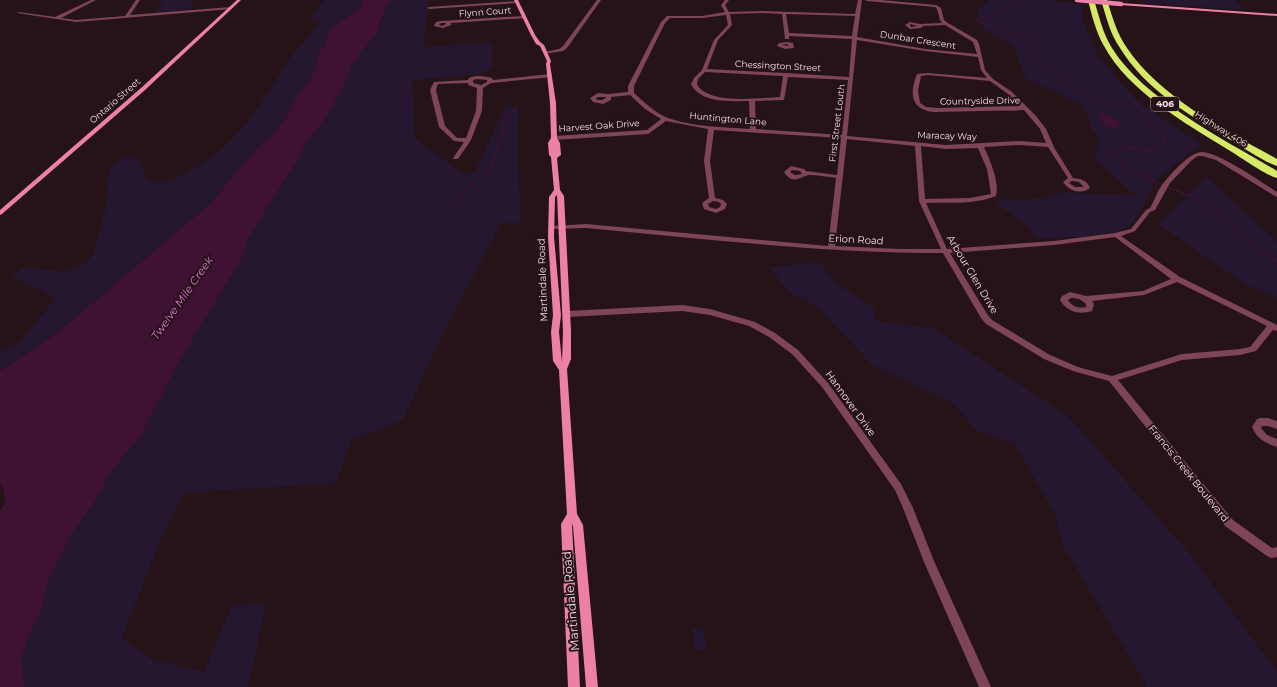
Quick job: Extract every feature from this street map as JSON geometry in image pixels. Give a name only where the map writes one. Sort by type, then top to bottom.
[{"type":"highway","name":"Highway 406","points":[[1091,0],[1102,37],[1111,52],[1130,74],[1181,115],[1277,175]]},
{"type":"highway","name":"Highway 406","points":[[1104,0],[1116,36],[1124,50],[1145,74],[1193,112],[1277,163]]},
{"type":"main road","name":"Ontario Street","points":[[0,213],[143,89],[239,0]]},
{"type":"main road","points":[[1077,0],[1277,15]]},
{"type":"main road","name":"Martindale Road","points":[[517,1],[524,17],[538,43],[542,45],[549,61],[554,138],[557,143],[558,155],[554,157],[557,190],[561,196],[567,314],[567,359],[563,369],[572,515],[578,525],[592,687]]},
{"type":"main road","name":"Martindale Road","points":[[538,43],[537,46],[544,62],[548,64]]},
{"type":"main road","name":"Martindale Road","points":[[557,190],[552,197],[551,237],[557,315],[555,332],[557,361],[563,369]]},
{"type":"main road","name":"Martindale Road","points":[[572,515],[566,524],[574,687]]},
{"type":"street","points":[[56,18],[94,0]]},
{"type":"street","points":[[127,16],[138,0]]},
{"type":"street","points":[[449,6],[450,0]]},
{"type":"street","points":[[546,53],[560,50],[564,47],[599,0]]},
{"type":"street","points":[[727,0],[723,5],[728,13],[730,25],[716,40],[704,70],[696,79],[694,84],[701,93],[717,98],[752,100],[782,98],[786,74]]},
{"type":"street","name":"First Street Louth","points":[[832,248],[860,0]]},
{"type":"street","points":[[867,0],[936,6],[939,8],[942,20],[946,24],[975,41],[983,70],[991,80],[1010,93],[1025,108],[1043,130],[1050,145],[1072,179]]},
{"type":"street","points":[[429,8],[517,1]]},
{"type":"street","points":[[19,13],[76,20],[231,8]]},
{"type":"street","points":[[608,96],[631,92],[631,86],[662,22],[666,18],[702,17],[728,13],[784,13],[857,16]]},
{"type":"street","points":[[784,13],[787,43]]},
{"type":"street","name":"Flynn Court","points":[[447,22],[524,17]]},
{"type":"street","points":[[920,26],[946,24]]},
{"type":"street","name":"Dunbar Crescent","points":[[786,34],[855,38],[925,50],[979,56]]},
{"type":"street","name":"Chessington Street","points":[[704,70],[851,79]]},
{"type":"street","name":"Countryside Drive","points":[[991,80],[928,74],[919,75],[916,84],[917,99],[920,105],[926,109],[1025,108]]},
{"type":"street","points":[[468,140],[456,140],[442,127],[433,90],[436,83],[469,81],[480,77],[490,81],[550,76]]},
{"type":"street","points":[[469,81],[471,85],[480,86],[487,84],[490,81]]},
{"type":"street","points":[[456,158],[468,140],[479,111],[480,86]]},
{"type":"street","name":"Huntington Lane","points":[[631,92],[647,108],[665,119],[680,123],[711,128],[845,137]]},
{"type":"street","points":[[752,100],[753,130]]},
{"type":"street","name":"Harvest Oak Drive","points":[[554,138],[648,132],[665,119]]},
{"type":"street","points":[[711,128],[707,161],[712,199]]},
{"type":"street","name":"Maracay Way","points":[[845,137],[918,145],[980,146],[1020,143],[1050,145]]},
{"type":"street","name":"Arbour Glen Drive","points":[[918,145],[922,201],[945,251],[984,316],[989,322],[1048,357],[1076,369],[1112,379]]},
{"type":"street","points":[[922,201],[974,199],[991,197],[994,195],[992,171],[980,146]]},
{"type":"street","name":"Erion Road","points":[[552,228],[586,226],[832,248],[899,251],[945,251],[1054,243],[1116,235],[1133,230],[1148,211],[1153,209],[1160,188],[1196,155],[1210,156],[1240,171],[1277,195]]},
{"type":"street","points":[[805,173],[840,177]]},
{"type":"street","points":[[1112,379],[1182,357],[1240,352],[1253,349],[1275,327],[1177,279],[1116,235]]},
{"type":"street","points":[[1085,299],[1144,293],[1177,279]]},
{"type":"street","name":"Hannover Drive","points":[[567,314],[682,308],[710,312],[752,324],[772,335],[795,352],[825,385],[898,487],[908,508],[929,562],[985,687]]},
{"type":"street","name":"Francis Creek Boulevard","points":[[1112,379],[1229,523],[1271,553],[1277,552]]},
{"type":"street","points":[[1277,425],[1264,421],[1260,422],[1256,427],[1264,438],[1277,443]]},
{"type":"shaded area","points":[[163,0],[194,0],[189,10],[155,12]]},
{"type":"shaded area","points":[[324,0],[362,0],[364,6],[332,28],[326,43],[316,58],[318,60],[310,79],[295,99],[286,118],[270,137],[254,151],[210,204],[70,322],[37,348],[0,371],[0,351],[20,342],[55,299],[44,291],[11,277],[25,267],[64,272],[83,265],[94,254],[107,203],[109,168],[124,157],[137,157],[148,181],[171,181],[207,161],[229,142],[249,120],[290,58],[322,20],[309,19]]},
{"type":"shaded area","points":[[391,0],[429,0],[423,47],[492,42],[492,69],[480,74],[412,80],[415,139],[462,173],[475,172],[506,105],[519,107],[517,141],[521,223],[501,223],[445,329],[402,421],[352,440],[336,483],[184,493],[158,546],[122,638],[153,660],[204,672],[232,605],[266,604],[248,687],[24,687],[21,659],[28,638],[42,608],[48,581],[72,534],[102,491],[106,477],[141,436],[181,358],[242,258],[247,241],[291,171],[309,138],[322,123],[332,107],[348,77],[350,69],[381,24],[385,9]]},
{"type":"shaded area","points":[[989,0],[1047,0],[1082,4],[1082,18],[1097,55],[1137,101],[1201,144],[1154,182],[1147,199],[1132,224],[1117,232],[1080,237],[1038,239],[1025,224],[994,202],[1004,200],[1032,199],[1065,192],[1135,195],[1096,160],[1094,154],[1101,142],[1092,129],[1083,105],[1026,79],[1012,44],[985,31],[977,17],[979,9]]},
{"type":"shaded area","points":[[1142,0],[1236,0],[1244,10],[1144,3]]},
{"type":"shaded area","points":[[1207,177],[1277,242],[1277,298],[1245,284],[1158,224]]},
{"type":"shaded area","points":[[820,262],[834,282],[874,308],[875,321],[933,328],[1068,416],[1190,554],[1277,672],[1277,687],[1147,687],[1062,544],[1055,515],[1015,444],[977,431],[953,403],[873,366],[817,306],[789,292],[769,267]]},
{"type":"shaded area","points":[[703,628],[707,650],[695,651],[692,629]]},
{"type":"water","name":"Twelve Mile Creek","points":[[362,0],[391,0],[385,9],[376,34],[350,69],[348,77],[332,107],[322,123],[309,138],[291,171],[247,241],[242,258],[181,358],[141,436],[106,477],[102,491],[72,534],[48,581],[42,608],[28,638],[21,659],[24,687],[0,687],[0,511],[6,503],[2,485],[0,484],[0,371],[37,348],[70,322],[210,204],[254,151],[270,137],[286,118],[295,99],[310,79],[318,60],[316,58],[326,43],[326,38],[332,28],[363,6]]},
{"type":"water","points":[[1100,112],[1121,122],[1114,128],[1105,125],[1099,117],[1098,114]]},
{"type":"waterway","points":[[1015,0],[1015,5],[994,16],[975,20],[1010,34],[1035,37],[1037,42],[1028,48],[1029,54],[1057,72],[1070,82],[1073,88],[1084,96]]},
{"type":"waterway","points":[[1091,98],[1125,105],[1134,104],[1141,106],[1144,112]]},
{"type":"waterway","points":[[513,112],[521,101]]},
{"type":"waterway","points":[[482,178],[489,172],[504,131],[504,123],[513,111]]},
{"type":"waterway","points":[[1133,172],[1109,154],[1111,150],[1134,148],[1150,151],[1166,141],[1153,127],[1144,111]]},
{"type":"waterway","points":[[1137,174],[1199,200],[1218,213],[1249,242],[1270,256]]},
{"type":"waterway","points":[[452,209],[458,196],[477,182]]},
{"type":"waterway","points":[[1269,255],[1277,261]]}]
